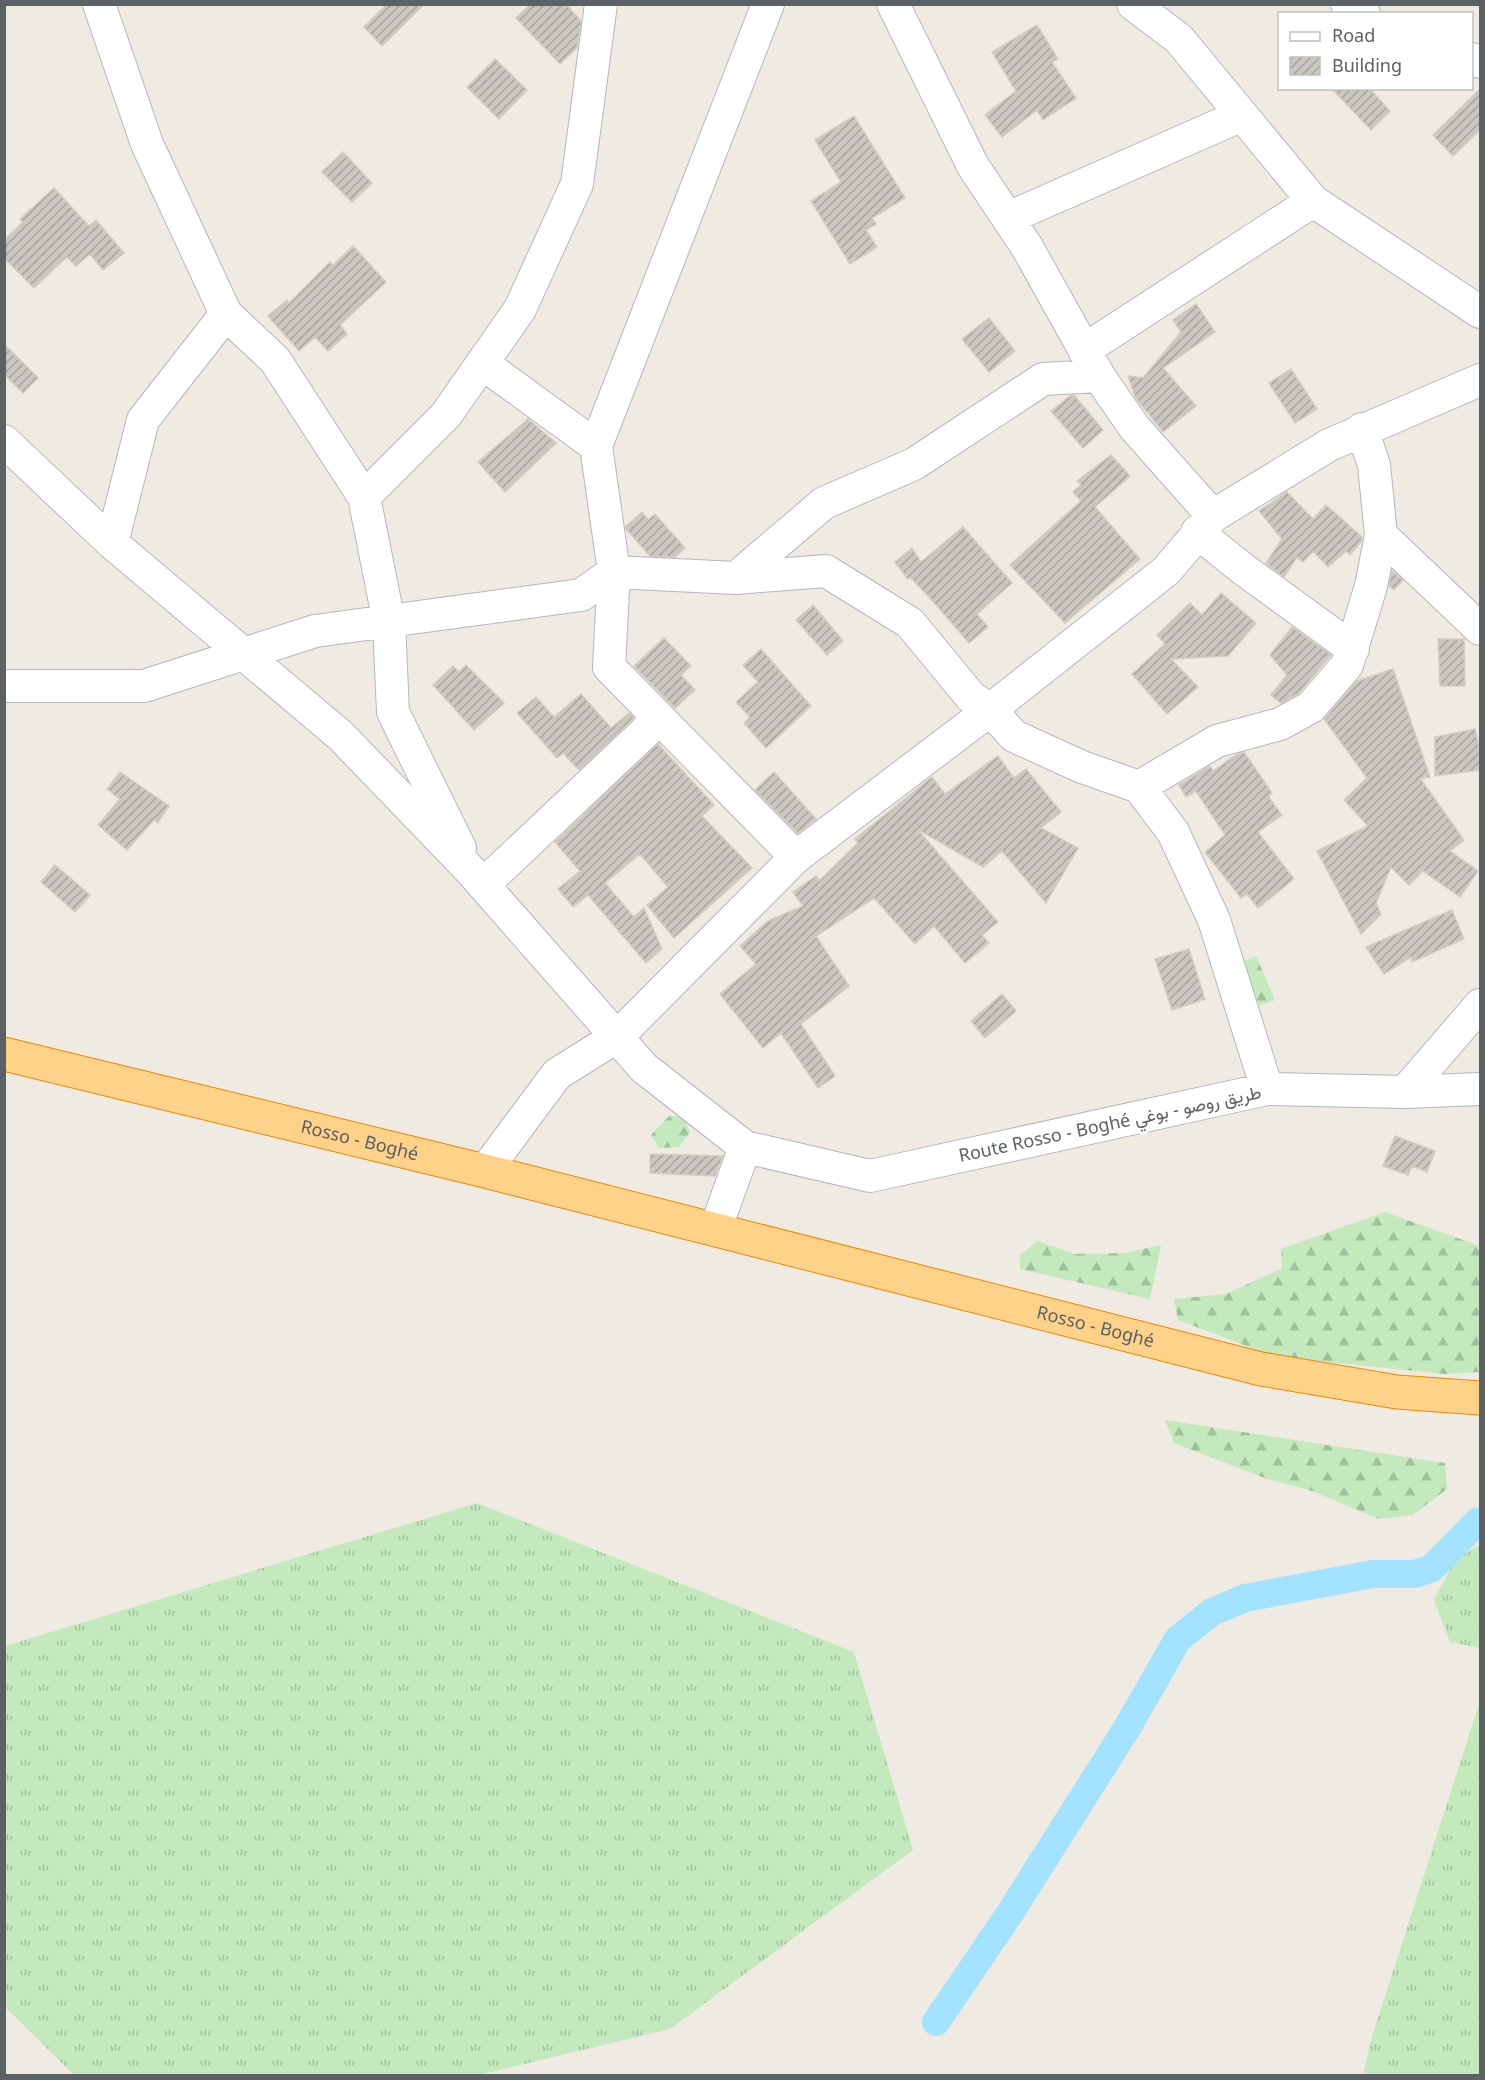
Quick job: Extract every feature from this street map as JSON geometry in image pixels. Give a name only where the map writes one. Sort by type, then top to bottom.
[{"type":"highway","name":"Rosso - Boghé","points":[[4,1054],[485,1171],[1261,1369],[1397,1392],[1480,1398]]},
{"type":"street","points":[[99,4],[147,144],[226,314],[274,360],[364,497],[389,622],[393,712],[477,878]]},
{"type":"street","points":[[364,497],[446,415],[520,309],[578,184],[601,4]]},
{"type":"street","points":[[768,4],[596,446],[614,572],[609,667],[796,857]]},
{"type":"street","points":[[893,4],[973,165],[1027,247],[1099,376],[1134,427],[1205,524],[1251,576],[1353,649]]},
{"type":"street","points":[[1133,4],[1179,39],[1240,116],[1313,201],[1480,312]]},
{"type":"street","points":[[1347,4],[1361,12]]},
{"type":"street","points":[[1008,218],[1240,116]]},
{"type":"street","points":[[1084,350],[1313,201]]},
{"type":"street","points":[[112,543],[143,420],[226,314]]},
{"type":"street","points":[[482,363],[596,446]]},
{"type":"street","points":[[736,578],[824,503],[914,464],[1043,380],[1099,376]]},
{"type":"street","points":[[485,1171],[557,1074],[618,1036],[796,857],[990,710],[1166,571],[1205,524],[1329,445],[1480,380]]},
{"type":"street","points":[[1139,787],[1217,741],[1280,724],[1311,706],[1347,664],[1353,649],[1381,535],[1374,465],[1362,429]]},
{"type":"street","points":[[4,441],[112,543],[341,735],[477,878],[644,1068],[745,1147],[715,1230]]},
{"type":"street","points":[[1381,535],[1480,629]]},
{"type":"street","points":[[4,686],[144,686],[315,631],[581,596],[614,572],[736,578],[826,571],[910,623],[971,697],[990,710],[1014,736],[1082,767],[1139,787],[1173,832],[1214,920],[1267,1089]]},
{"type":"street","points":[[477,878],[659,719]]},
{"type":"street","points":[[1405,1092],[1480,1005]]},
{"type":"street","name":"Route Rosso - Boghé طريق روصو - بوغي","points":[[745,1147],[870,1176],[1267,1089],[1405,1092],[1480,1089]]},
{"type":"green space","points":[[1256,956],[1275,1000],[1251,1009],[1233,966]]},
{"type":"green space","points":[[669,1116],[683,1116],[690,1132],[679,1147],[659,1148],[651,1135]]},
{"type":"green space","points":[[1385,1212],[1477,1245],[1480,1252],[1480,1372],[1445,1374],[1276,1357],[1178,1320],[1174,1299],[1226,1294],[1282,1268],[1281,1249]]},
{"type":"green space","points":[[1037,1241],[1075,1254],[1124,1253],[1161,1245],[1150,1299],[1020,1269],[1020,1255]]},
{"type":"green space","points":[[1165,1420],[1445,1463],[1447,1489],[1413,1515],[1379,1519],[1312,1491],[1267,1479],[1174,1443]]},
{"type":"green space","points":[[477,1503],[854,1652],[913,1850],[670,2029],[479,2075],[74,2075],[5,2007],[5,1646]]},
{"type":"green space","points":[[1480,1545],[1480,1648],[1450,1642],[1434,1600],[1456,1558]]},
{"type":"green space","points":[[1480,1701],[1480,2075],[1363,2075],[1370,2043]]},
{"type":"building","points":[[387,4],[424,4],[382,46],[364,27]]},
{"type":"building","points":[[531,4],[566,4],[581,21],[577,48],[560,64],[516,18]]},
{"type":"building","points":[[1037,25],[1058,59],[1052,62],[1076,98],[1043,120],[1037,110],[1002,137],[985,115],[1016,91],[992,52]]},
{"type":"building","points":[[495,59],[527,90],[499,119],[467,87]]},
{"type":"building","points":[[1480,89],[1480,130],[1453,156],[1433,135]]},
{"type":"building","points":[[1333,90],[1371,90],[1390,111],[1371,130]]},
{"type":"building","points":[[854,116],[905,198],[872,218],[876,224],[866,230],[877,247],[850,264],[811,201],[841,182],[815,140]]},
{"type":"building","points":[[343,152],[372,183],[352,202],[322,172]]},
{"type":"building","points":[[54,188],[89,226],[96,220],[124,253],[103,270],[90,254],[76,266],[67,257],[34,288],[4,258],[4,240],[23,222],[20,219]]},
{"type":"building","points":[[353,246],[386,282],[340,325],[347,334],[328,351],[315,337],[299,351],[268,316],[287,300],[289,303],[330,262],[333,265]]},
{"type":"building","points":[[1196,304],[1215,332],[1163,368],[1196,406],[1163,432],[1135,397],[1128,376],[1143,378],[1181,332],[1173,320]]},
{"type":"building","points":[[989,318],[1015,351],[989,372],[962,339]]},
{"type":"building","points":[[4,344],[38,378],[23,393],[4,374]]},
{"type":"building","points":[[1291,369],[1317,409],[1295,423],[1269,383]]},
{"type":"building","points":[[1074,395],[1103,430],[1083,448],[1051,411]]},
{"type":"building","points":[[528,419],[556,443],[505,492],[478,462]]},
{"type":"building","points":[[1111,455],[1130,476],[1095,507],[1140,559],[1065,623],[1010,565],[1081,501],[1073,492],[1081,485],[1077,481]]},
{"type":"building","points":[[1287,492],[1313,519],[1326,505],[1362,537],[1361,542],[1350,555],[1346,551],[1328,567],[1313,551],[1303,562],[1297,557],[1284,577],[1266,563],[1282,539],[1259,511]]},
{"type":"building","points":[[642,512],[648,520],[655,514],[685,548],[675,557],[650,556],[626,529],[626,526]]},
{"type":"building","points":[[963,527],[1012,583],[977,614],[988,627],[969,643],[910,577],[908,579],[895,562],[912,548],[921,562]]},
{"type":"building","points":[[1392,571],[1403,580],[1394,590],[1389,586]]},
{"type":"building","points":[[1221,593],[1256,623],[1228,656],[1171,659],[1198,687],[1167,714],[1132,674],[1165,644],[1157,635],[1190,603],[1202,615]]},
{"type":"building","points":[[813,605],[843,641],[827,655],[796,620]]},
{"type":"building","points":[[1292,627],[1331,655],[1299,693],[1281,703],[1271,695],[1287,675],[1270,655]]},
{"type":"building","points":[[664,638],[691,666],[681,675],[695,690],[675,708],[634,666]]},
{"type":"building","points":[[1438,639],[1464,639],[1465,686],[1440,686]]},
{"type":"building","points":[[761,649],[811,706],[766,748],[744,723],[750,717],[736,702],[758,682],[743,665]]},
{"type":"building","points":[[466,665],[504,703],[474,730],[433,685],[453,666],[459,672]]},
{"type":"building","points":[[1393,669],[1430,777],[1420,778],[1464,840],[1450,851],[1478,871],[1460,897],[1423,871],[1409,885],[1391,867],[1376,903],[1381,914],[1361,934],[1317,851],[1368,826],[1344,800],[1367,778],[1324,719],[1357,681]]},
{"type":"building","points":[[581,694],[611,728],[629,713],[634,718],[579,770],[563,753],[557,758],[517,713],[536,697],[554,717]]},
{"type":"building","points":[[1475,729],[1480,751],[1480,770],[1435,776],[1435,737]]},
{"type":"building","points":[[658,744],[714,805],[702,816],[752,868],[674,938],[647,905],[668,887],[640,854],[605,883],[634,917],[644,908],[662,949],[646,963],[588,895],[573,907],[558,889],[580,871],[555,842]]},
{"type":"building","points":[[1244,752],[1272,793],[1268,796],[1282,815],[1258,832],[1294,879],[1258,908],[1247,894],[1241,898],[1205,852],[1225,835],[1196,791],[1186,797],[1179,785],[1210,766],[1213,771]]},
{"type":"building","points":[[998,756],[1014,778],[1026,769],[1061,812],[1041,828],[1078,848],[1046,903],[1002,851],[983,867],[917,829],[998,922],[982,935],[989,943],[965,963],[934,926],[915,944],[874,898],[816,936],[849,986],[801,1024],[835,1076],[818,1088],[781,1033],[763,1048],[720,994],[756,964],[740,946],[768,921],[803,906],[793,892],[816,876],[819,881],[858,843],[855,839],[932,777],[945,794]]},
{"type":"building","points":[[120,772],[169,806],[158,823],[154,820],[127,850],[98,825],[120,799],[107,789]]},
{"type":"building","points":[[774,772],[816,819],[798,833],[755,790]]},
{"type":"building","points":[[55,865],[90,895],[75,912],[41,882]]},
{"type":"building","points":[[1452,910],[1464,939],[1412,962],[1411,957],[1384,974],[1366,947]]},
{"type":"building","points":[[1189,949],[1205,999],[1172,1010],[1155,959]]},
{"type":"building","points":[[1002,994],[1016,1011],[985,1038],[971,1021]]},
{"type":"building","points":[[1395,1136],[1435,1151],[1427,1172],[1412,1166],[1408,1175],[1383,1166]]},
{"type":"building","points":[[650,1154],[723,1156],[715,1176],[650,1173]]},
{"type":"waterway","points":[[936,2022],[1010,1913],[1127,1728],[1178,1639],[1212,1612],[1245,1598],[1373,1574],[1415,1574],[1432,1568],[1477,1522],[1480,1523]]}]
